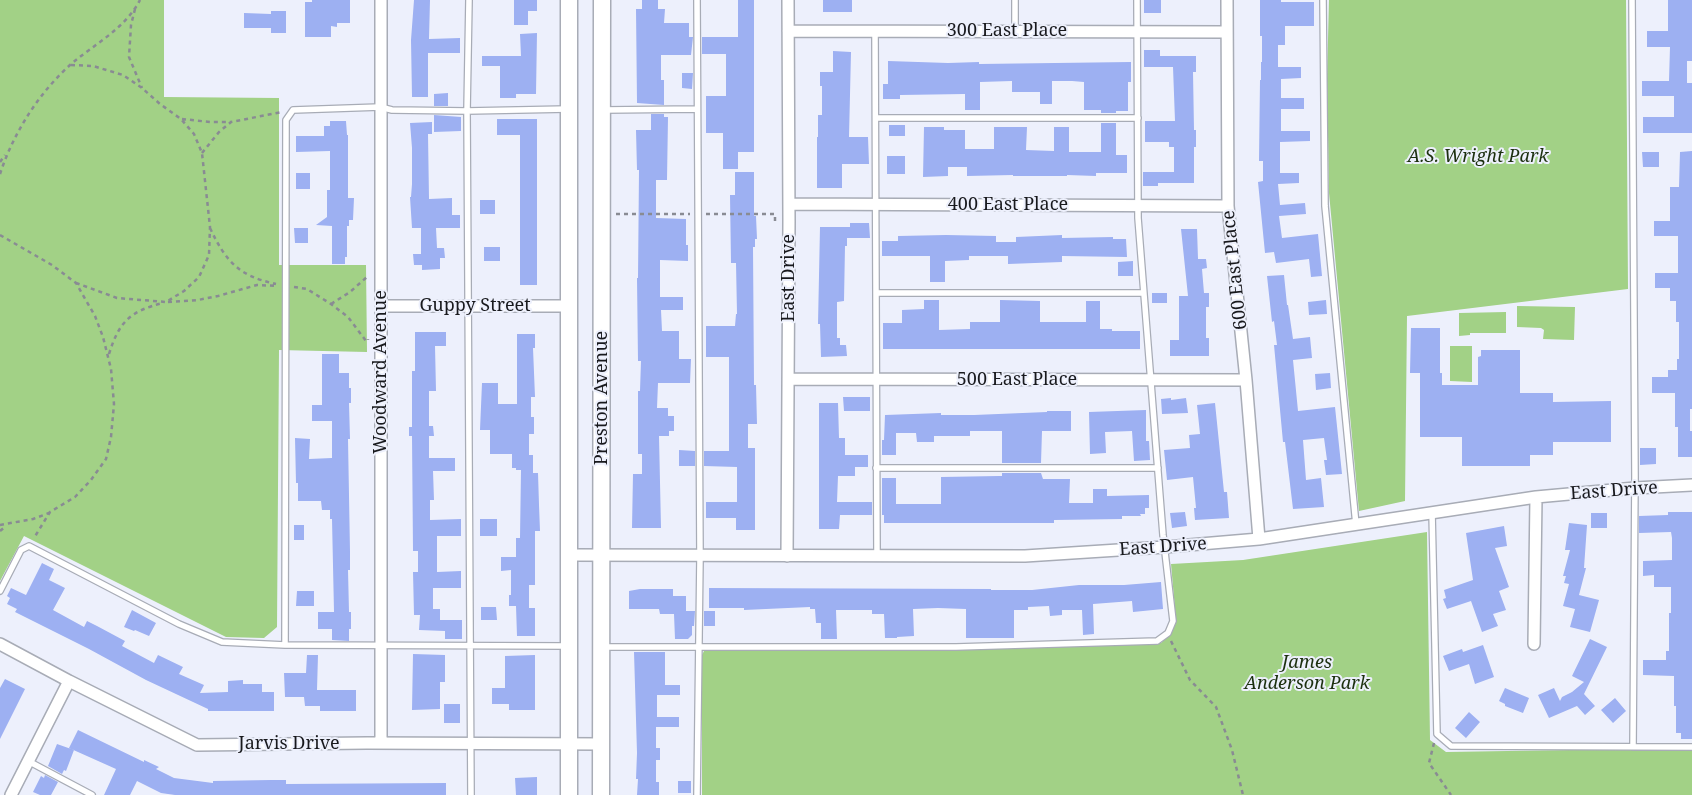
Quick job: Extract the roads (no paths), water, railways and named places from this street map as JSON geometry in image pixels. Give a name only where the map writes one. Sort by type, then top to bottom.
[{"type":"main road","name":"Preston Avenue","points":[[569,0],[569,795]]},
{"type":"main road","name":"Preston Avenue","points":[[601,795],[603,556],[602,0]]},
{"type":"street","name":"Woodward Avenue","points":[[381,0],[381,743]]},
{"type":"street","name":"East Drive","points":[[787,556],[788,0]]},
{"type":"street","name":"600 East Place","points":[[1227,0],[1228,206],[1260,539]]},
{"type":"street","name":"300 East Place","points":[[788,31],[1227,32]]},
{"type":"street","name":"400 East Place","points":[[789,204],[1228,206]]},
{"type":"street","name":"Guppy Street","points":[[381,306],[569,306]]},
{"type":"street","name":"500 East Place","points":[[788,379],[1246,380]]},
{"type":"street","name":"East Drive","points":[[569,555],[700,557],[1025,556],[1165,548],[1260,539],[1536,497],[1635,488],[1692,486]]},
{"type":"street","points":[[1534,644],[1536,497]]},
{"type":"street","name":"Jarvis Drive","points":[[0,644],[197,745],[381,743],[602,744]]},
{"type":"street","points":[[11,795],[69,681]]},
{"type":"lane","points":[[469,0],[467,111],[471,795]]},
{"type":"lane","points":[[697,0],[700,557],[697,795]]},
{"type":"lane","points":[[1015,0],[1015,32]]},
{"type":"lane","points":[[602,647],[956,647],[1048,645],[1157,641],[1168,633],[1172,621],[1150,380],[1138,205],[1137,0]]},
{"type":"lane","points":[[1323,0],[1325,206],[1356,525]]},
{"type":"lane","points":[[1632,0],[1635,488],[1633,747]]},
{"type":"lane","points":[[875,32],[877,555]]},
{"type":"lane","points":[[285,645],[286,120],[293,110],[380,107],[392,110],[467,111],[568,109]]},
{"type":"lane","points":[[602,110],[697,109]]},
{"type":"lane","points":[[876,118],[1138,118]]},
{"type":"lane","points":[[876,293],[1143,292]]},
{"type":"lane","points":[[876,468],[1158,468]]},
{"type":"lane","points":[[1432,512],[1437,734],[1451,746],[1692,747]]},
{"type":"lane","points":[[0,591],[22,550],[29,546],[179,624],[222,642],[285,645],[570,646]]},
{"type":"lane","points":[[28,761],[92,795]]},
{"type":"park label","name":"A.S. Wright Park","points":[[1478,157]]},
{"type":"park label","name":"James Anderson Park","points":[[1307,673]]}]
